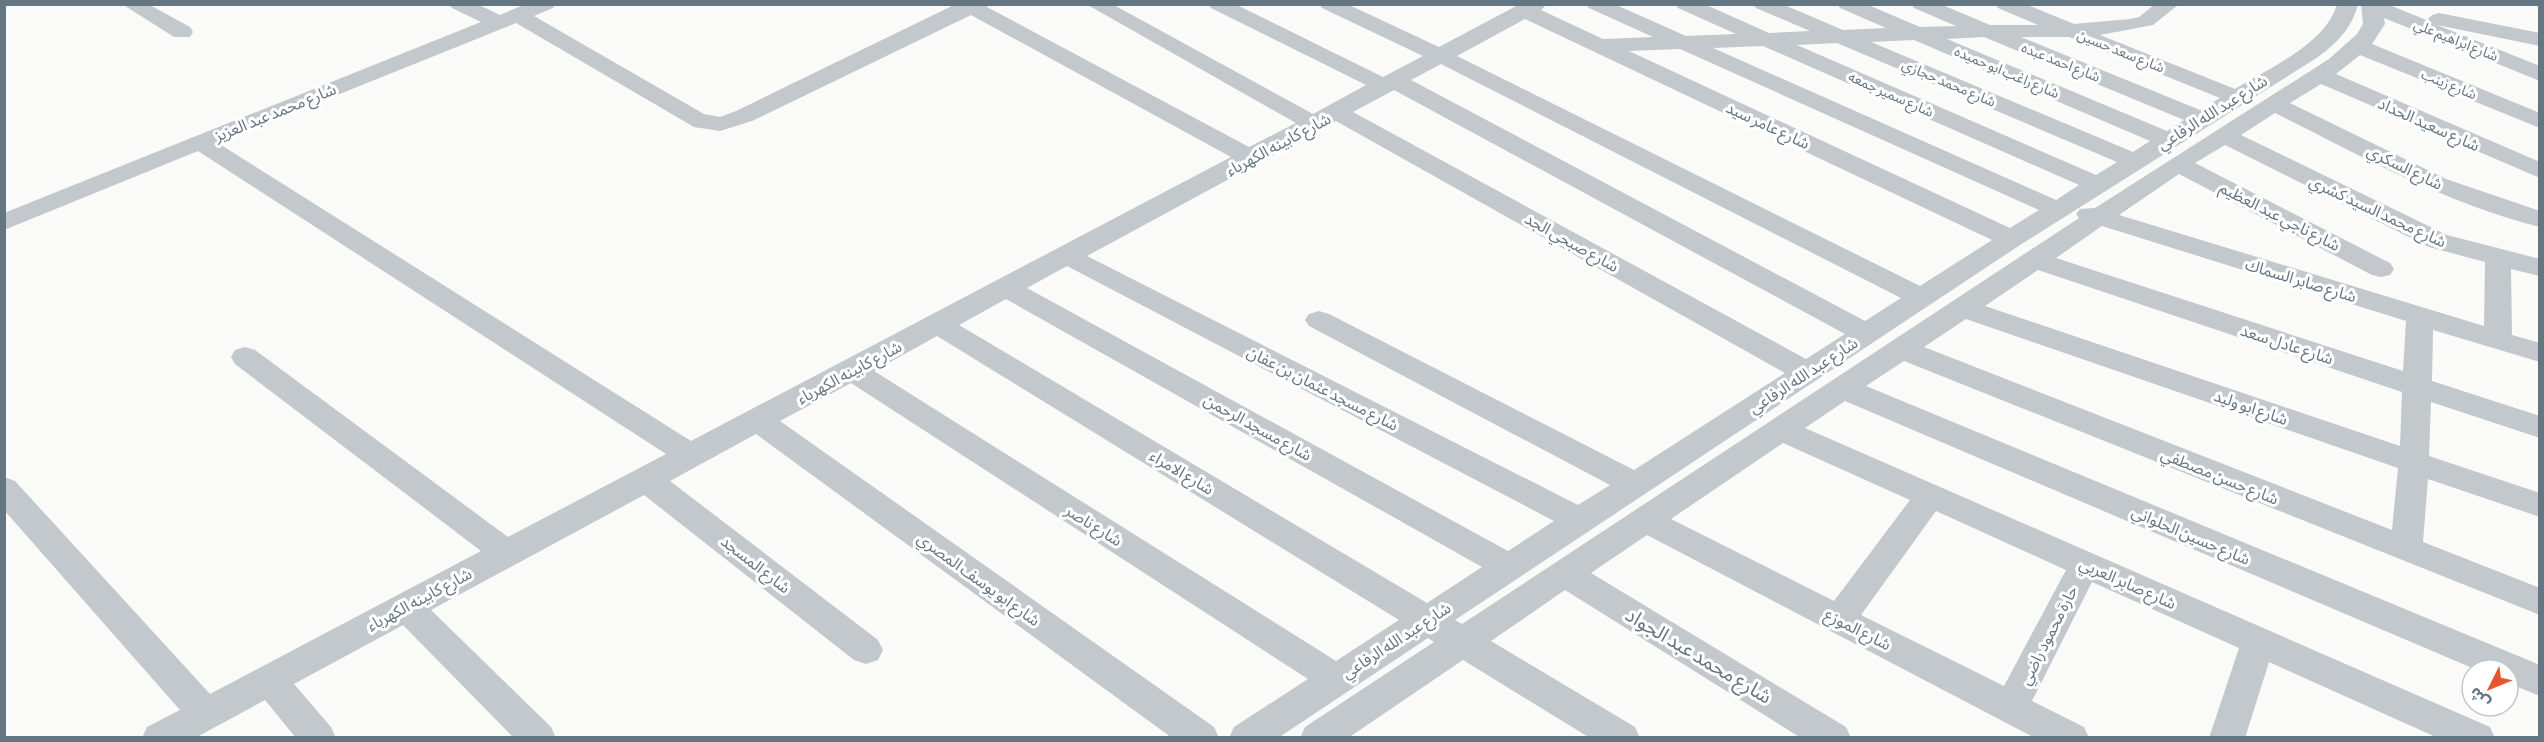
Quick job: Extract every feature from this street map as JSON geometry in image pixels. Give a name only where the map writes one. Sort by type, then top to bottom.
[{"type":"street","points":[[132,4],[182,32]]},
{"type":"street","points":[[459,4],[509,20],[696,119],[707,124],[720,125],[744,116],[972,5],[1251,158]]},
{"type":"street","name":"شارع محمد عبد العزيز","points":[[4,222],[546,4]]},
{"type":"street","name":"شارع صبحي الجد","points":[[1096,4],[1326,118],[1808,372]]},
{"type":"street","points":[[1218,4],[1390,83],[1866,334]]},
{"type":"street","points":[[1329,4],[1441,56],[1922,298]]},
{"type":"street","name":"شارع صابر السماك","points":[[1596,4],[2061,208],[2540,353]]},
{"type":"street","name":"شارع سمير جمعه","points":[[1685,4],[2097,184]]},
{"type":"street","name":"شارع محمد حجازي","points":[[1763,4],[2134,161]]},
{"type":"street","name":"شارع راغب ابو حميده","points":[[1847,4],[1918,34],[2173,152]]},
{"type":"street","name":"شارع احمد عبده","points":[[1921,4],[2212,127]]},
{"type":"street","points":[[1601,46],[1985,31],[2071,31],[2131,25],[2146,21],[2169,4]]},
{"type":"street","points":[[2366,5],[2540,40]]},
{"type":"street","name":"شارع عبد الله الرفاعي","points":[[1318,738],[2100,218],[2173,152],[2212,127],[2274,104],[2320,75],[2359,47],[2373,24],[2366,5],[2346,15],[2329,39],[2236,97],[2212,127]]},
{"type":"street","name":"شارع ابراهيم علي","points":[[2366,5],[2540,74]]},
{"type":"street","name":"شارع سعد حسين","points":[[2020,7],[2071,31],[2236,97]]},
{"type":"street","name":"شارع كابينه الكهرباء","points":[[160,738],[1531,8]]},
{"type":"street","name":"شارع عامر سيد","points":[[1531,8],[1601,46],[2011,239]]},
{"type":"street","name":"شارع زينب","points":[[2359,47],[2540,121]]},
{"type":"street","name":"شارع سعيد الحداد","points":[[2320,75],[2540,171]]},
{"type":"street","name":"شارع السكري","points":[[2274,104],[2480,202],[2540,219]]},
{"type":"street","name":"شارع محمد السيد كشري","points":[[2212,127],[2420,233],[2457,248],[2540,268]]},
{"type":"street","points":[[200,142],[690,455]]},
{"type":"street","name":"شارع عبد الله الرفاعي","points":[[1247,738],[2097,184],[2134,161],[2173,152]]},
{"type":"street","name":"شارع ناجي عبد العظيم","points":[[2173,152],[2381,269]]},
{"type":"street","name":"شارع مسجد عثمان بن عفان","points":[[1067,256],[1579,520]]},
{"type":"street","points":[[2498,257],[2498,340]]},
{"type":"street","name":"شارع عادل سعد","points":[[2035,260],[2540,427]]},
{"type":"street","name":"شارع مسجد الرحمن","points":[[1007,288],[1508,566]]},
{"type":"street","name":"شارع ابو وليد","points":[[1962,308],[2540,505]]},
{"type":"street","points":[[2406,550],[2414,462],[2421,316]]},
{"type":"street","points":[[1319,320],[1634,484]]},
{"type":"street","name":"شارع الامراء","points":[[937,324],[1623,738]]},
{"type":"street","name":"شارع حسن مصطفي","points":[[1901,349],[2540,602]]},
{"type":"street","points":[[245,357],[507,552]]},
{"type":"street","name":"شارع ناصر","points":[[851,370],[1336,679]]},
{"type":"street","name":"شارع حسين الحلواني","points":[[1843,388],[2540,681]]},
{"type":"street","name":"شارع ابو يوسف المصري","points":[[756,420],[1201,738]]},
{"type":"street","name":"شارع صابر العربي","points":[[1780,429],[2259,641],[2459,734]]},
{"type":"street","name":"شارع المسجد","points":[[646,479],[866,650]]},
{"type":"street","points":[[4,489],[205,713]]},
{"type":"street","points":[[1839,619],[1930,496]]},
{"type":"street","name":"شارع الموزع","points":[[1645,520],[2071,738]]},
{"type":"street","name":"حارة محمود راضي","points":[[2011,707],[2085,564]]},
{"type":"street","name":"شارع محمد عبد الجواد","points":[[1564,573],[1833,738]]},
{"type":"street","points":[[406,606],[538,738]]},
{"type":"street","points":[[2228,738],[2259,641]]},
{"type":"street","points":[[268,679],[318,738]]}]
